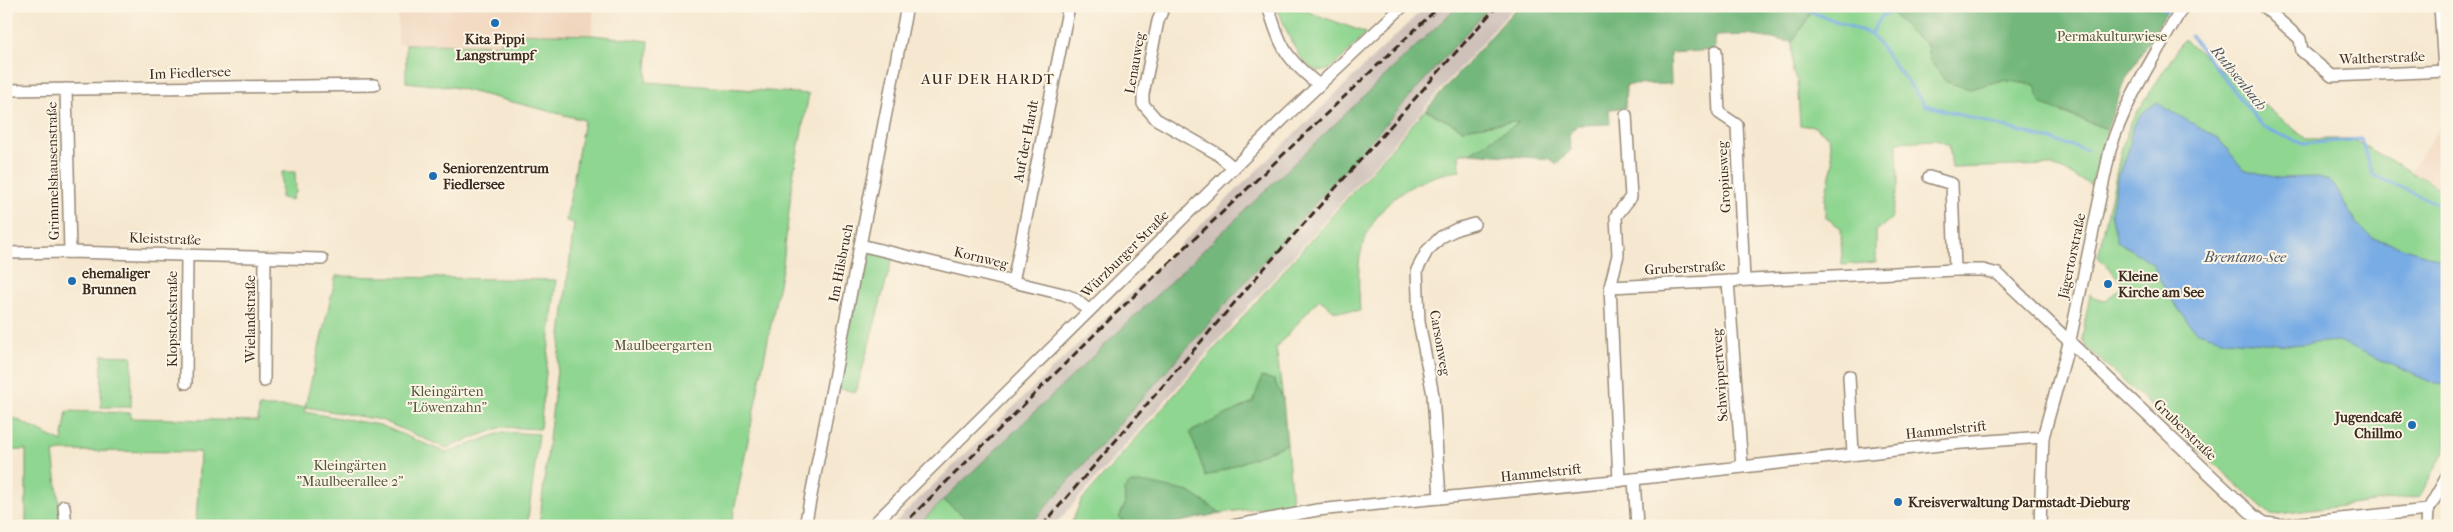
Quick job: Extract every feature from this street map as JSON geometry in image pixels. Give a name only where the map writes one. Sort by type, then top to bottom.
[{"type":"street","name":"Im Hilsbruch","points":[[805,526],[907,6]]},
{"type":"street","name":"Auf der Hardt","points":[[1013,282],[1069,6]]},
{"type":"street","name":"Lenauweg","points":[[1164,6],[1158,21],[1143,94],[1143,104],[1156,119],[1216,153],[1234,168]]},
{"type":"street","points":[[1268,6],[1280,44],[1295,66],[1319,85]]},
{"type":"street","name":"Würzburger Straße","points":[[872,526],[1234,168],[1403,6]]},
{"type":"street","name":"Jägertorstraße","points":[[2040,526],[2043,437],[2070,340],[2114,135],[2134,92],[2183,6]]},
{"type":"street","name":"Waltherstraße","points":[[2263,6],[2300,39],[2302,51],[2332,76],[2445,71]]},
{"type":"street","points":[[2440,6],[2445,71]]},
{"type":"street","name":"Gropiusweg","points":[[1716,51],[1720,113],[1736,126],[1744,280]]},
{"type":"street","name":"Im Fiedlersee","points":[[6,90],[374,86]]},
{"type":"street","name":"Grimmelshausenstraße","points":[[66,89],[70,252]]},
{"type":"street","points":[[1619,481],[1610,287],[1618,255],[1616,216],[1631,197],[1626,115]]},
{"type":"street","points":[[1929,177],[1952,184],[1956,270]]},
{"type":"street","name":"Carsonweg","points":[[1440,498],[1433,395],[1419,322],[1417,270],[1427,251],[1441,237],[1474,224]]},
{"type":"street","name":"Kornweg","points":[[860,245],[1074,298],[1089,311]]},
{"type":"street","name":"Kleiststraße","points":[[6,253],[70,252],[322,259]]},
{"type":"street","name":"Klopstockstraße","points":[[186,383],[180,362],[187,255]]},
{"type":"street","name":"Wielandstraße","points":[[264,382],[265,258]]},
{"type":"street","name":"Gruberstraße","points":[[1610,287],[1956,270],[1983,270],[1998,274],[2254,516],[2265,523],[2281,525],[2428,510]]},
{"type":"street","name":"Schwippertweg","points":[[1728,281],[1742,467]]},
{"type":"street","points":[[1850,376],[1853,454]]},
{"type":"street","name":"Hammelstrift","points":[[1233,526],[1317,510],[1619,481],[1853,454],[2035,436],[2043,437]]},
{"type":"street","points":[[2427,526],[2428,510],[2447,477]]},
{"type":"street","points":[[1634,479],[1637,526]]},
{"type":"street","points":[[64,506],[66,526]]},
{"type":"shaded area","name":"Kita Pippi Langstrumpf","points":[[398,6],[594,6],[592,35],[503,33],[499,45],[398,44]]},
{"type":"shaded area","points":[[1426,6],[1458,6],[917,526],[891,526]]},
{"type":"shaded area","points":[[1490,6],[1515,6],[1054,526],[1029,526]]},
{"type":"shaded area","points":[[2439,128],[2447,133],[2447,189],[2411,171]]},
{"type":"green space","points":[[1277,6],[1293,6],[1366,33],[1334,66],[1320,71],[1311,68],[1296,50]]},
{"type":"green space","points":[[1458,6],[1490,6],[1029,526],[977,526],[943,500]]},
{"type":"green space","points":[[1518,6],[1816,6],[1792,42],[1748,35],[1715,36],[1715,50],[1670,53],[1671,84],[1626,85],[1625,108],[1609,109],[1610,124],[1577,125],[1569,135],[1571,150],[1556,165],[1550,159],[1470,153],[1518,123],[1515,121],[1463,129],[1426,110]]},
{"type":"green space","points":[[1816,6],[1886,6],[1910,32],[1927,44],[1929,59],[1970,89],[2003,80],[2035,85],[2063,113],[2107,129],[2091,185],[2063,170],[2049,165],[1952,168],[1949,145],[1936,140],[1897,142],[1898,184],[1891,219],[1876,231],[1876,262],[1842,265],[1841,228],[1825,217],[1825,197],[1833,163],[1829,137],[1815,127],[1800,125],[1797,80],[1793,73],[1792,42]]},
{"type":"green space","name":"Permakulturwiese","points":[[1886,6],[2170,6],[2124,82],[2107,129],[2040,103],[2035,85],[2003,80],[1970,89],[1946,82],[1929,59],[1927,44],[1910,32]]},
{"type":"green space","name":"Maulbeergarten","points":[[503,33],[592,35],[649,41],[646,82],[809,94],[793,176],[783,264],[731,526],[539,526],[574,223],[566,221],[584,120],[453,87],[406,82],[406,44],[499,45]]},
{"type":"green space","points":[[2184,39],[2306,139],[2352,139],[2447,192],[2447,447],[2420,496],[2271,515],[2087,348],[2082,338],[2090,294],[2096,299],[2106,301],[2124,284],[2098,257],[2122,147],[2131,122]]},
{"type":"green space","points":[[1425,110],[1463,129],[1514,121],[1518,123],[1470,153],[1459,153],[1460,171],[1441,174],[1424,180],[1392,200],[1380,213],[1369,229],[1362,246],[1359,265],[1360,311],[1335,311],[1319,299],[1276,348],[1283,399],[1274,380],[1253,402],[1191,432],[1206,477],[1287,444],[1292,503],[1221,513],[1189,492],[1124,500],[1125,505],[1119,518],[1129,526],[1070,526],[1081,501]]},
{"type":"green space","points":[[282,172],[295,172],[296,193],[293,194],[292,200],[281,198]]},
{"type":"green space","points":[[870,251],[893,256],[856,392],[837,388],[864,257]]},
{"type":"green space","points":[[336,276],[556,280],[540,429],[502,427],[446,448],[381,420],[306,407],[304,412],[380,425],[447,453],[503,432],[539,434],[527,526],[196,526],[200,452],[61,451],[53,453],[62,526],[26,526],[26,450],[6,450],[6,414],[62,442],[67,411],[131,413],[130,418],[258,421],[259,407],[305,407]]},
{"type":"green space","points":[[102,355],[132,356],[131,407],[101,407]]},
{"type":"green space","points":[[1262,377],[1274,380],[1283,399],[1287,444],[1206,477],[1190,432],[1253,402]]},
{"type":"green space","points":[[1131,483],[1148,483],[1189,492],[1221,513],[1162,526],[1129,526],[1119,518],[1125,505],[1124,489]]},
{"type":"green space","points":[[943,500],[977,526],[918,526]]},
{"type":"water","name":"Brentano-See","points":[[2157,103],[2218,138],[2243,169],[2278,178],[2319,177],[2329,180],[2358,226],[2373,238],[2447,261],[2447,385],[2435,384],[2339,341],[2290,345],[2225,340],[2198,332],[2189,324],[2165,290],[2152,263],[2117,241],[2111,213],[2118,174],[2120,174],[2127,153],[2133,127],[2142,113]]},
{"type":"waterway","points":[[1795,6],[1871,34],[1925,105],[2087,150]]},
{"type":"waterway","points":[[1871,34],[1882,16],[1906,6]]},
{"type":"waterway","name":"Ruthsenbach","points":[[2160,6],[2167,11]]},
{"type":"waterway","name":"Ruthsenbach","points":[[2191,36],[2263,127],[2303,144],[2361,139],[2373,175],[2447,208]]},
{"type":"tram line","points":[[2445,526],[2447,519]]},
{"type":"railway","points":[[902,526],[1115,314],[1440,6]]},
{"type":"railway","points":[[1042,526],[1261,272],[1497,6]]},
{"type":"place","name":"Kita Pippi Langstrumpf","points":[[495,23]]},
{"type":"place","name":"Seniorenzentrum Fiedlersee","points":[[433,176]]},
{"type":"place","name":"ehemaliger Brunnen","points":[[72,281]]},
{"type":"place","name":"Kleine Kirche am See","points":[[2108,284]]},
{"type":"place","name":"Jugendcafé Chillmo","points":[[2412,425]]},
{"type":"place","name":"Kreisverwaltung Darmstadt-Dieburg","points":[[1898,502]]},
{"type":"district","name":"AUF DER HARDT","points":[[988,79]]},
{"type":"park label","name":"Kleingärten \"Löwenzahn\"","points":[[447,400]]},
{"type":"park label","name":"Kleingärten \"Maulbeerallee 2\"","points":[[350,474]]}]
